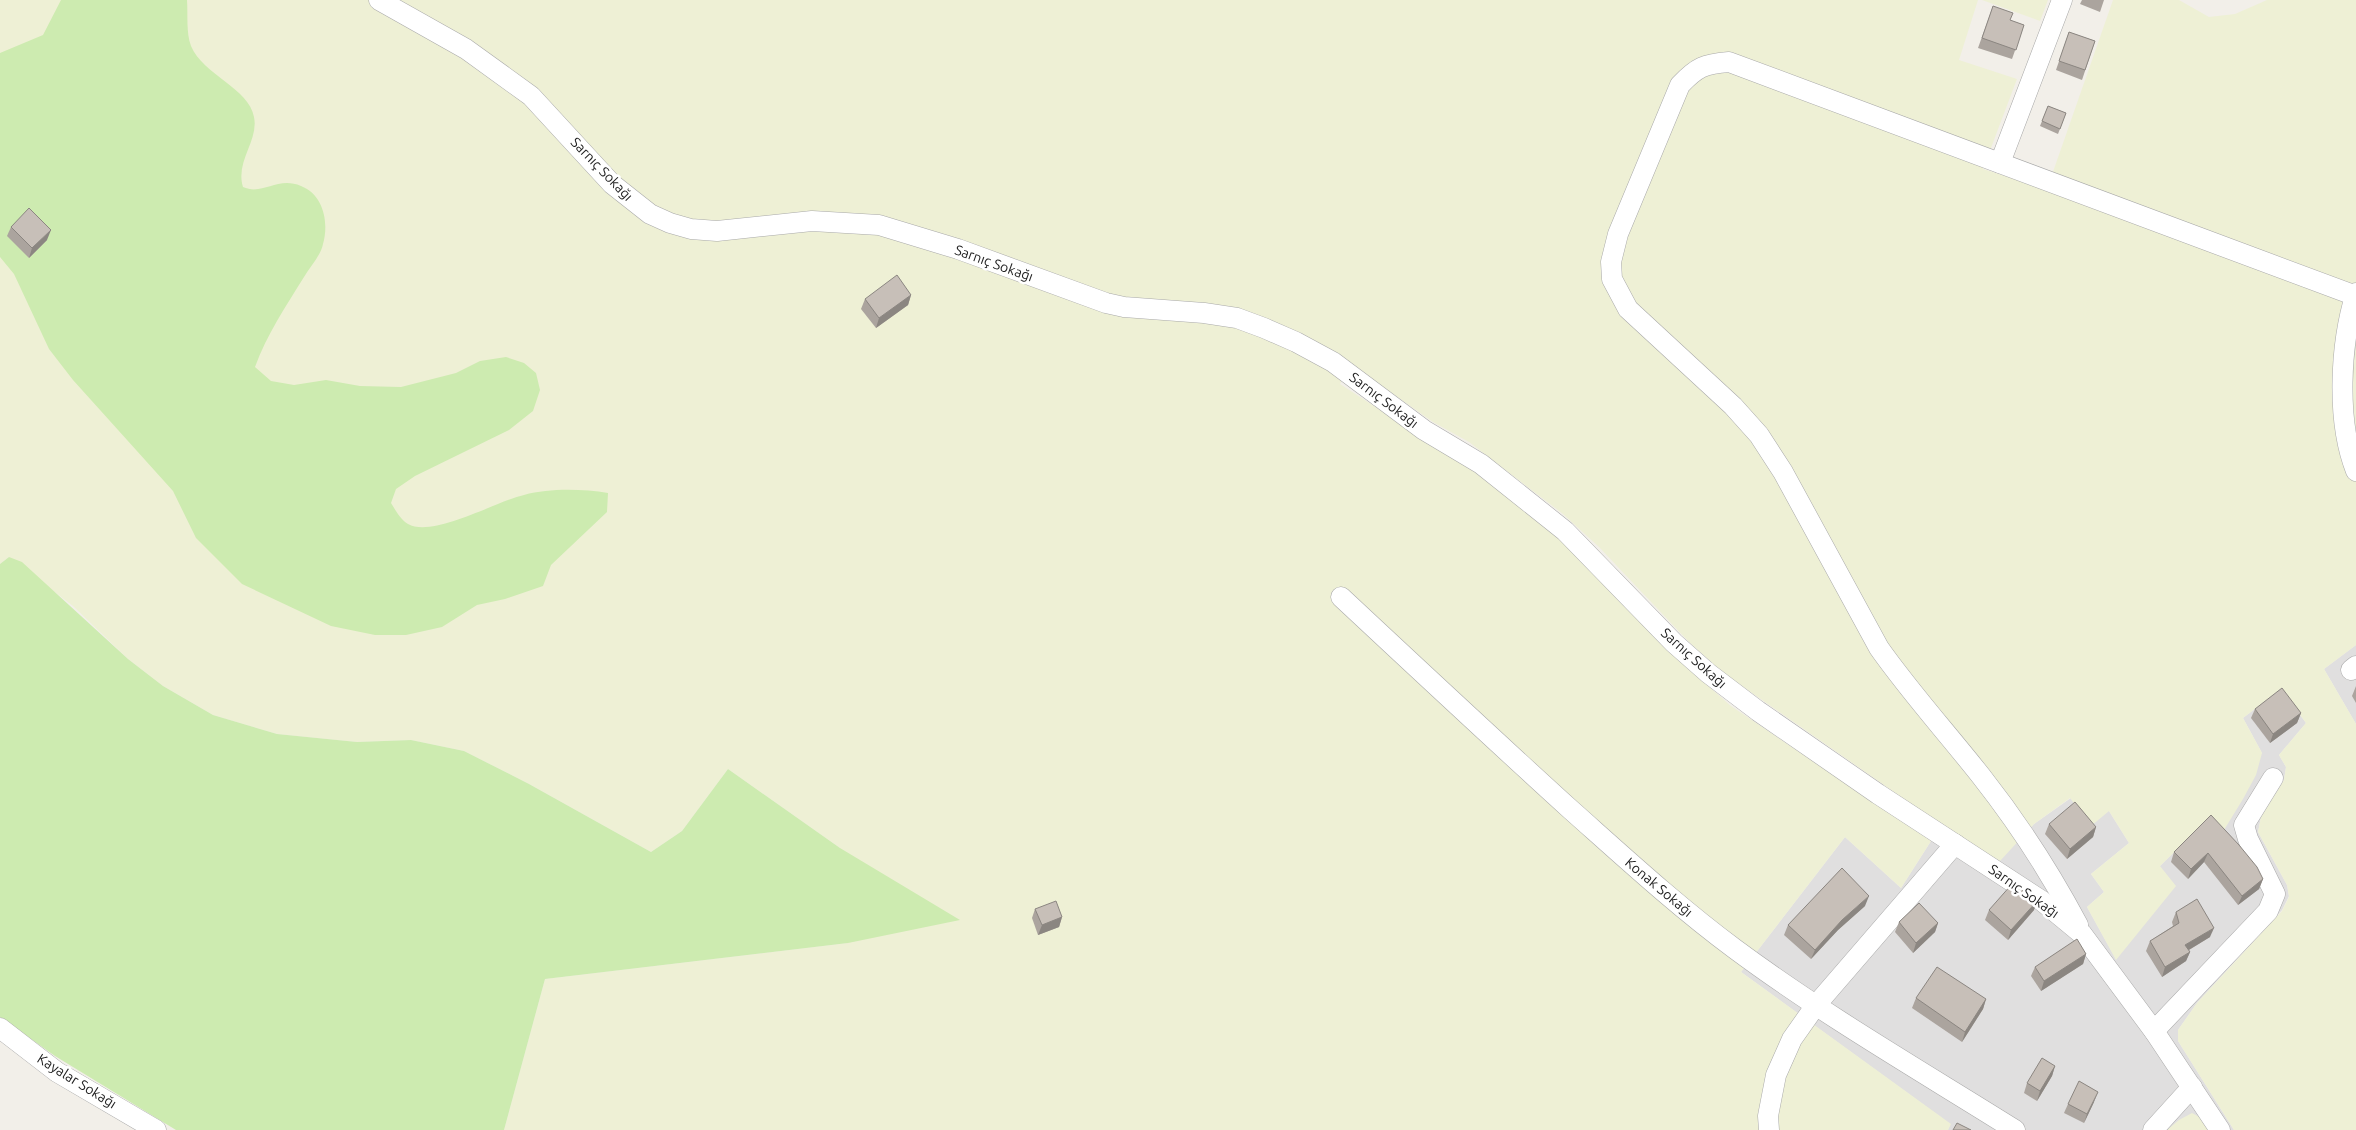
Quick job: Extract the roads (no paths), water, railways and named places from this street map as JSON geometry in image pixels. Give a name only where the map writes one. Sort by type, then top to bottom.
[{"type":"street","name":"Sarnıç Sokağı","points":[[379,0],[466,49],[531,96],[612,184],[650,214],[670,223],[691,229],[717,231],[812,221],[879,225],[958,249],[1106,303],[1124,307],[1204,312],[1237,318],[1296,342],[1333,362],[1417,425],[1481,464],[1565,531],[1674,643],[1708,673],[1758,711],[1862,783],[2042,901],[2082,934],[2154,1030],[2220,1130]]},
{"type":"street","points":[[2000,163],[2062,0]]},
{"type":"street","points":[[2082,934],[2032,845],[1982,777],[1879,648],[1783,472],[1759,434],[1733,406],[1628,309],[1612,279],[1611,262],[1618,234],[1680,84],[1694,70],[1708,63],[1729,62],[2356,295],[2344,365],[2344,424],[2356,471]]},
{"type":"street","name":"Konak Sokağı","points":[[1341,597],[1479,727],[1645,876],[1735,949],[1816,1004],[2015,1130]]},
{"type":"street","points":[[2154,1030],[2268,911],[2275,894],[2248,840],[2244,824],[2273,778]]},
{"type":"street","points":[[1769,1130],[1768,1116],[1776,1075],[1792,1039],[1816,1004],[1956,844]]},
{"type":"street","name":"Kayalar Sokağı","points":[[0,1028],[57,1072],[156,1130]]},
{"type":"street","points":[[2152,1130],[2192,1087]]}]
